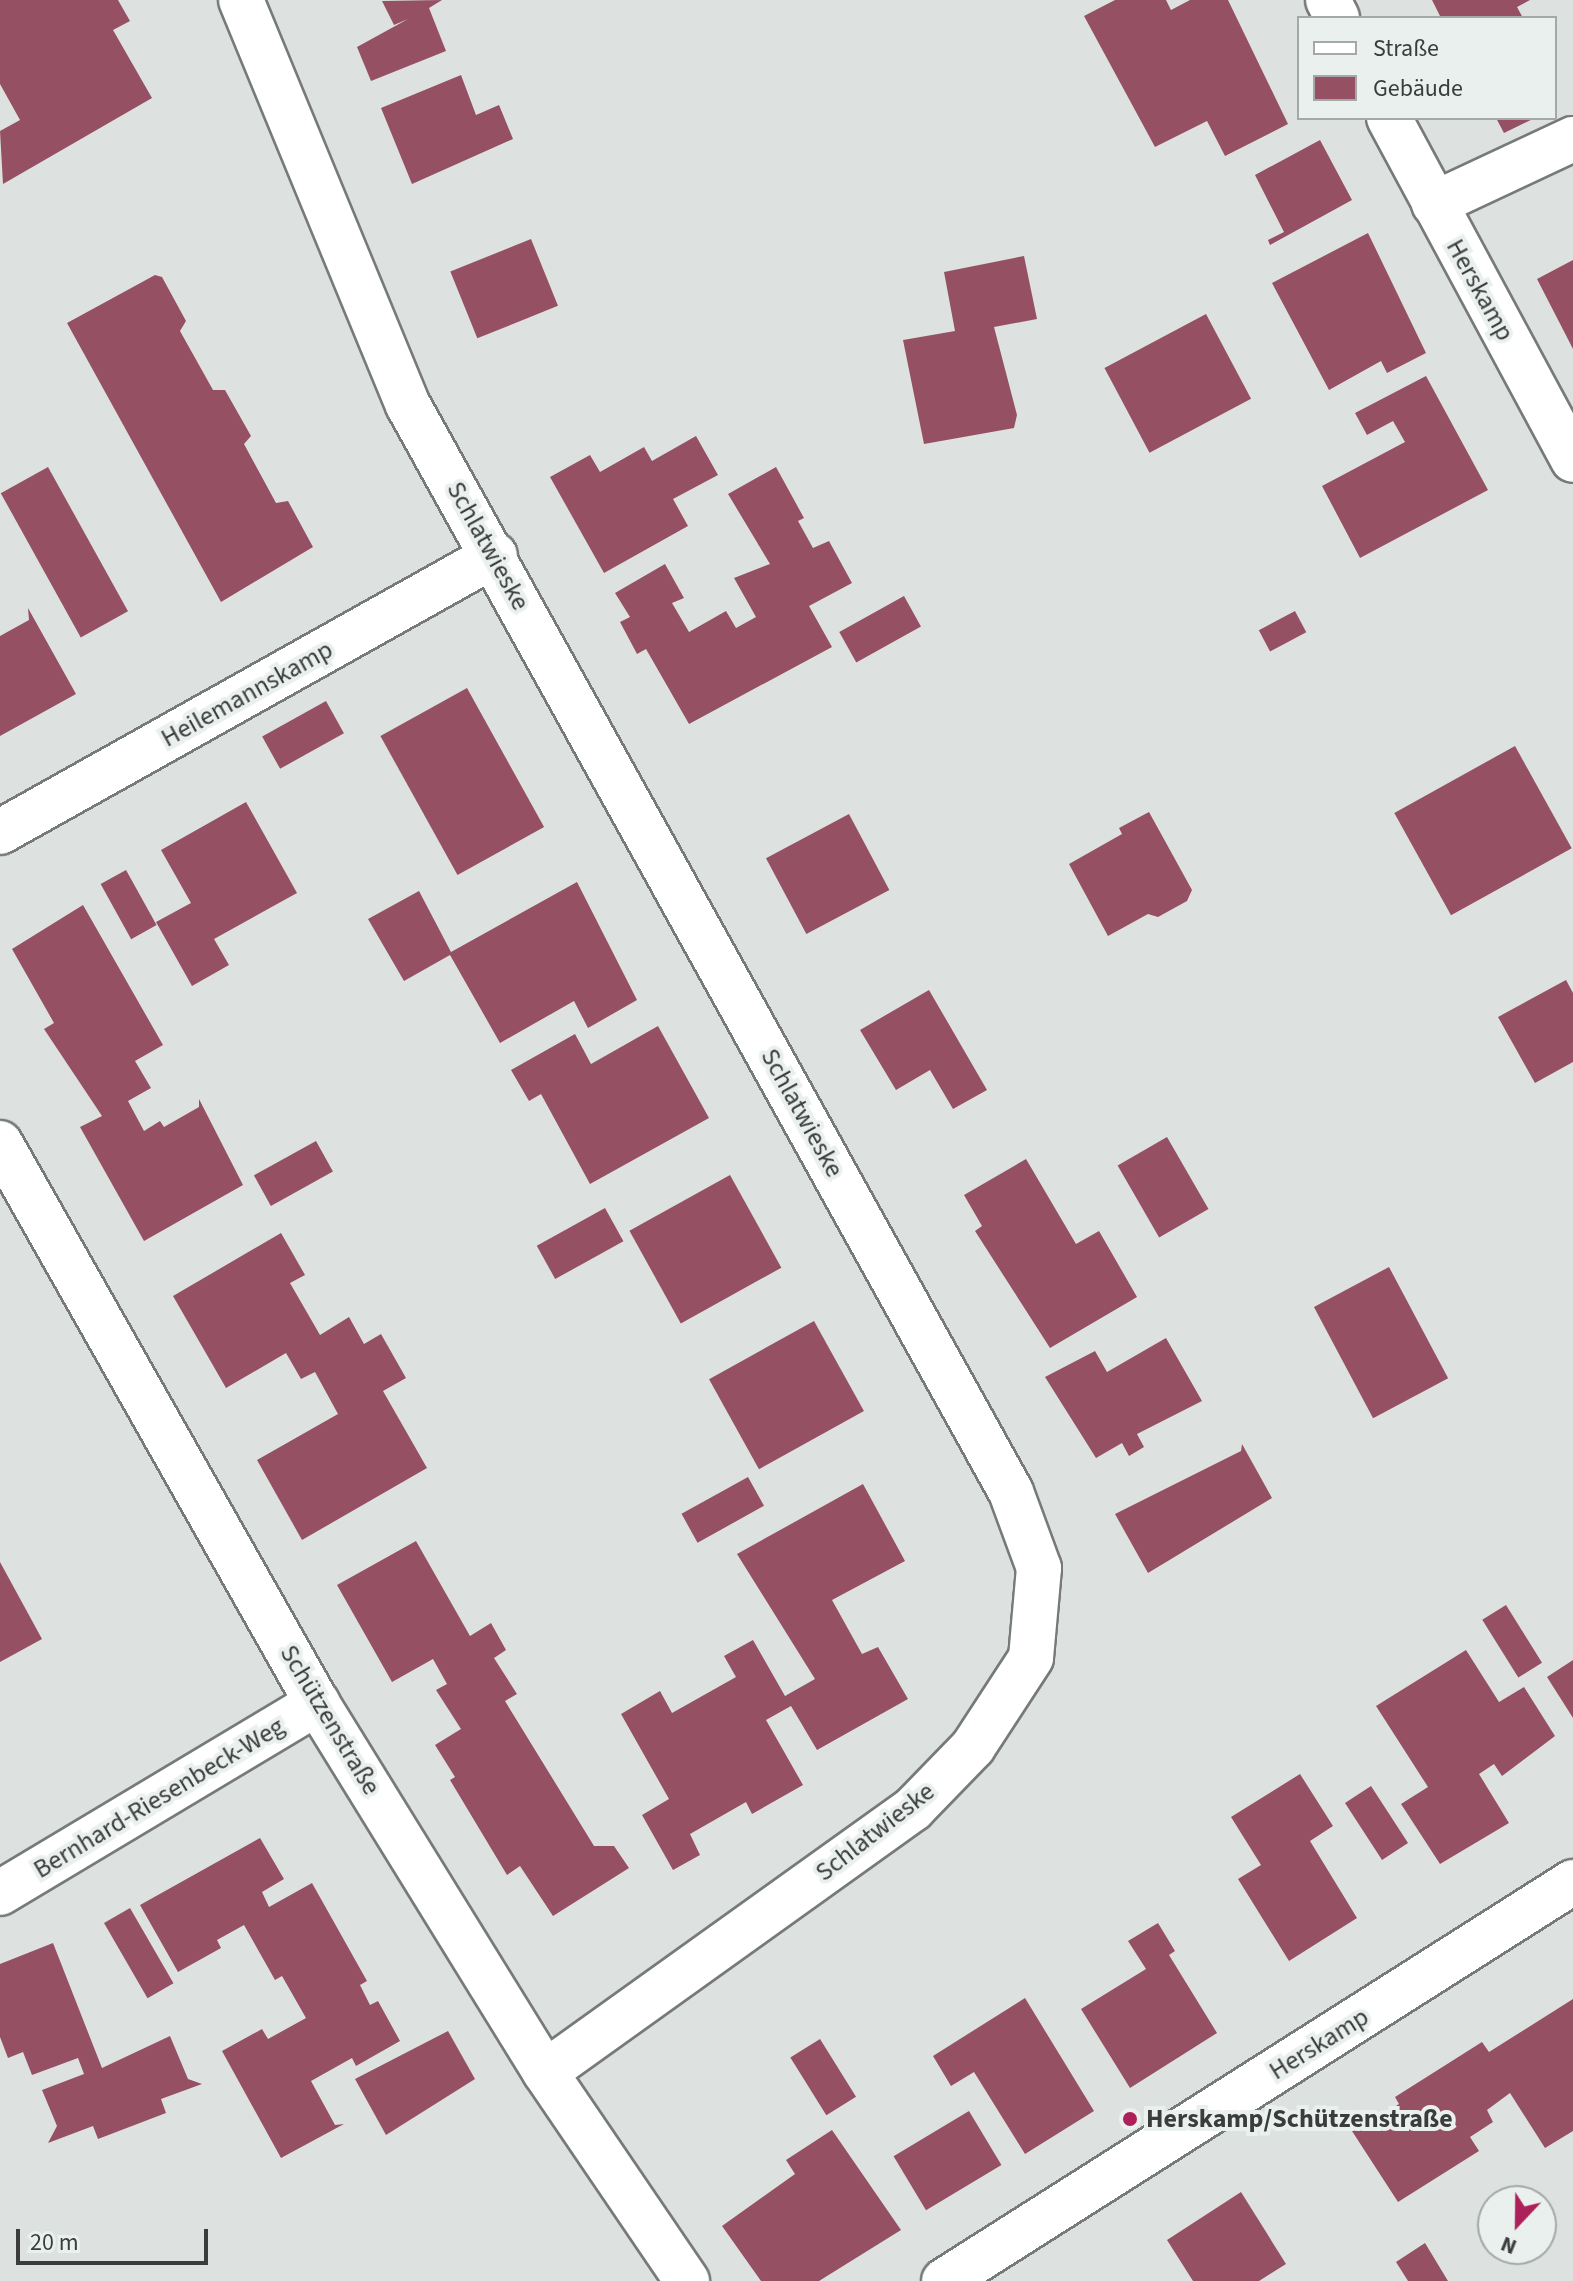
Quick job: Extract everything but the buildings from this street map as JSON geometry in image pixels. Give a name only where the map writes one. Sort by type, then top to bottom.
[{"type":"street","name":"Schlatwieske","points":[[241,0],[408,405],[495,555],[1011,1492],[1039,1568],[1031,1658],[973,1747],[923,1799],[545,2072]]},
{"type":"street","name":"Herskamp","points":[[1390,120],[1573,460]]},
{"type":"street","points":[[1434,204],[1573,139]]},
{"type":"street","name":"Heilemannskamp","points":[[0,832],[495,555]]},
{"type":"street","name":"Schützenstraße","points":[[0,1143],[317,1703],[545,2072],[687,2281]]},
{"type":"street","name":"Bernhard-Riesenbeck-Weg","points":[[0,1893],[317,1703]]},
{"type":"street","name":"Herskamp","points":[[944,2281],[1573,1882]]},
{"type":"place","name":"Herskamp/Schützenstraße","points":[[1130,2119]]}]
